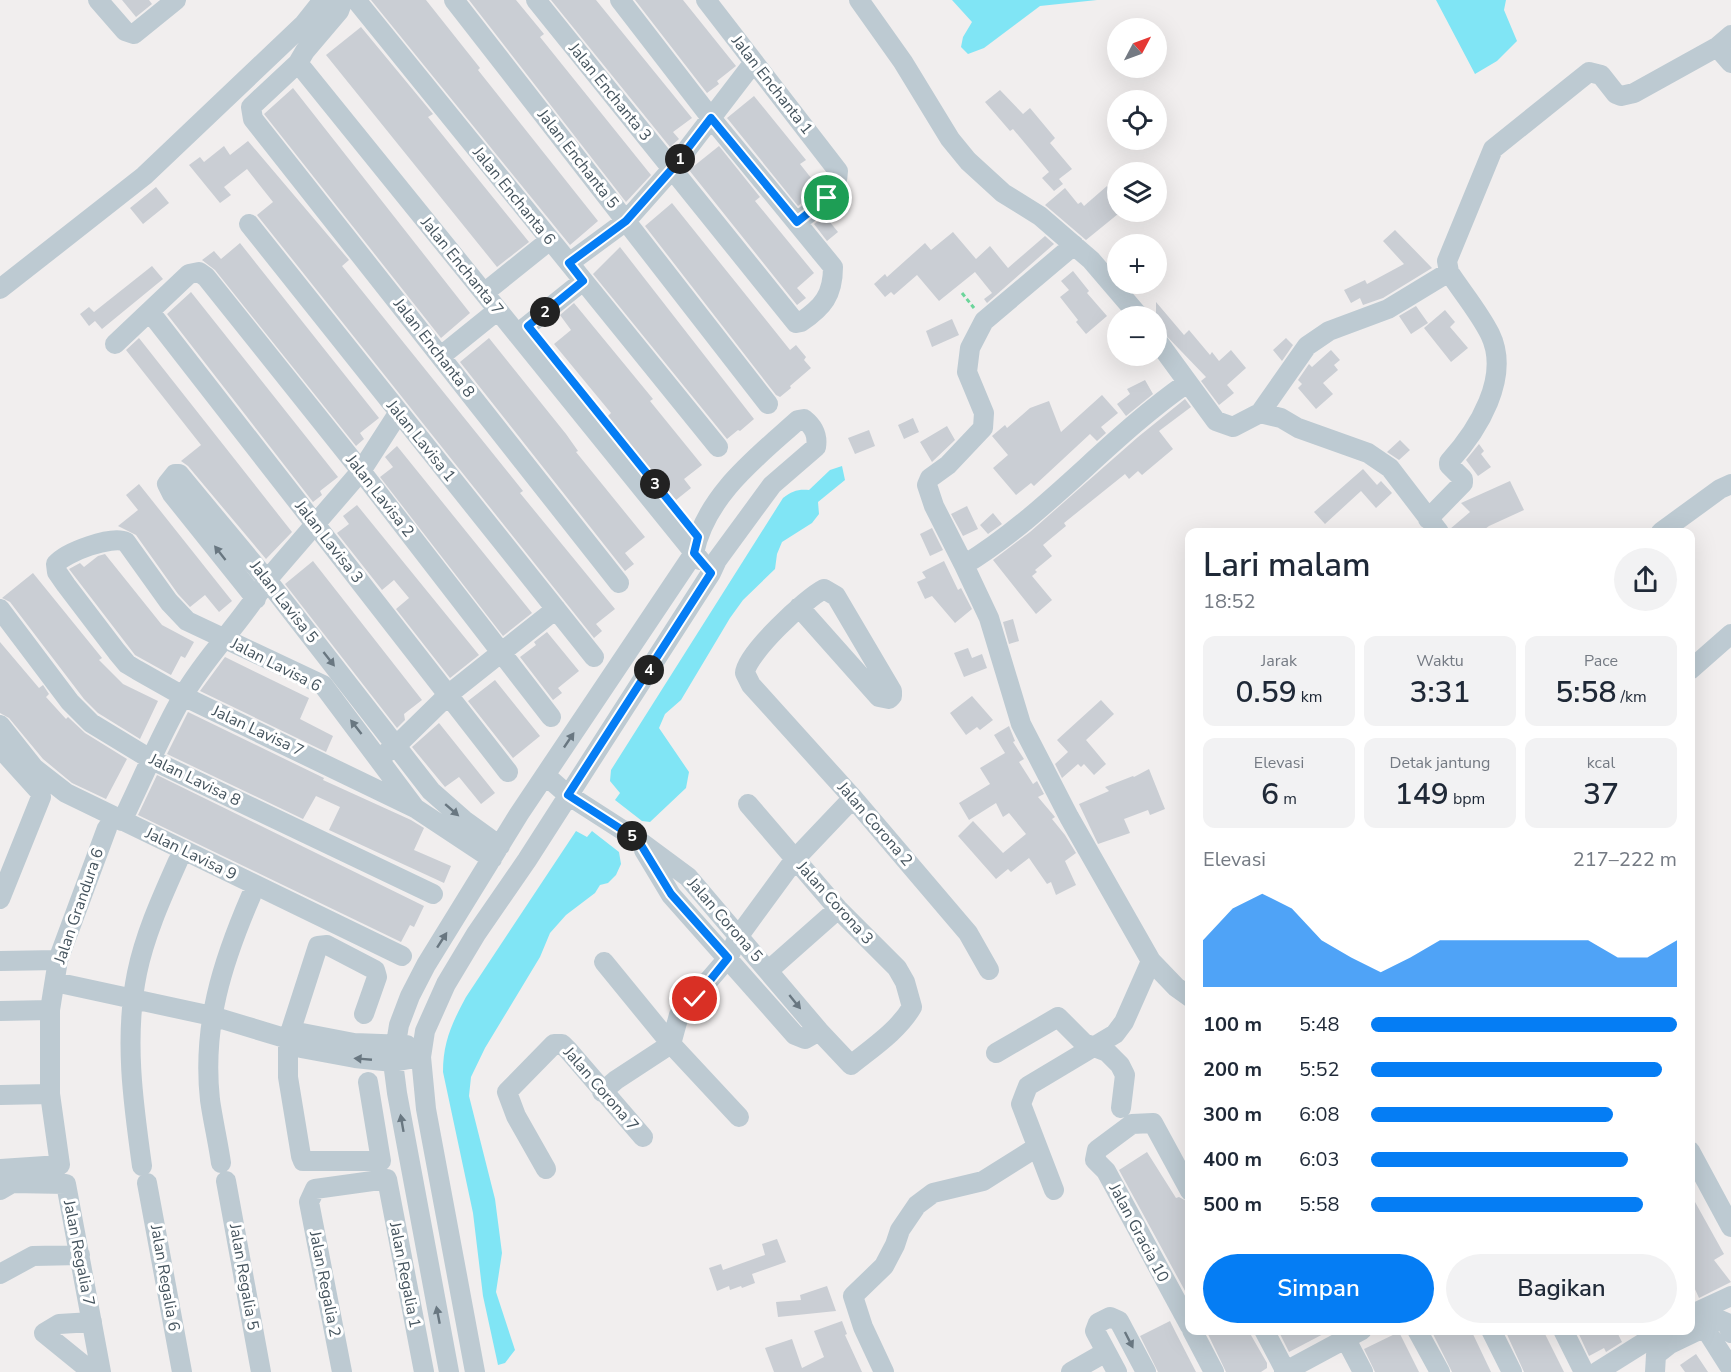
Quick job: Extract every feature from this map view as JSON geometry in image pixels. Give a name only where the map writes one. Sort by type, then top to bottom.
[{"type":"street","points":[[98,0],[125,31],[134,34],[176,0]]},
{"type":"street","points":[[301,57],[339,11],[343,0]]},
{"type":"street","name":"Jalan Enchanta 6","points":[[356,0],[718,447]]},
{"type":"street","name":"Jalan Enchanta 5","points":[[454,0],[768,404]]},
{"type":"street","name":"Jalan Enchanta 3","points":[[536,0],[796,323],[805,319],[824,303],[833,285],[833,267],[797,222]]},
{"type":"street","points":[[620,0],[711,118],[797,222]]},
{"type":"street","name":"Jalan Enchanta 1","points":[[706,0],[838,171],[836,186],[827,198],[797,222]]},
{"type":"street","points":[[859,0],[903,62],[950,139],[968,161],[1003,193],[1040,216],[1091,260],[1130,306]]},
{"type":"street","points":[[0,289],[144,176],[313,4]]},
{"type":"street","points":[[1260,413],[1281,418],[1298,428],[1368,453],[1390,468],[1433,526],[1463,483],[1463,479],[1449,465],[1449,462],[1476,428],[1493,388],[1497,355],[1490,333],[1449,272],[1446,261],[1489,156],[1499,142],[1589,72],[1601,75],[1616,94],[1626,95],[1634,93],[1724,41],[1731,63]]},
{"type":"street","name":"Jalan Enchanta 8","points":[[301,57],[251,106],[256,124],[619,583]]},
{"type":"street","name":"Jalan Enchanta 7","points":[[301,57],[714,567]]},
{"type":"street","points":[[569,263],[626,221],[672,169],[754,62]]},
{"type":"street","name":"Jalan Lavisa 1","points":[[249,224],[594,657]]},
{"type":"street","points":[[489,289],[550,240]]},
{"type":"street","points":[[1074,245],[984,321],[970,348],[967,372],[984,413],[983,428],[948,465],[930,478],[927,485],[934,506],[989,618],[1020,724],[1069,817],[1151,961],[1185,993]]},
{"type":"street","name":"Jalan Lavisa 2","points":[[150,312],[189,274],[199,272],[206,277],[361,471],[550,717]]},
{"type":"street","points":[[1167,355],[1219,424],[1233,427],[1260,413],[1307,346],[1329,331],[1388,309],[1449,272]]},
{"type":"street","points":[[522,330],[583,281]]},
{"type":"street","name":"Jalan Enchanta 7","points":[[489,289],[498,310],[522,330]]},
{"type":"street","points":[[441,356],[498,310]]},
{"type":"street","points":[[115,344],[150,312]]},
{"type":"street","name":"Jalan Lavisa 3","points":[[150,312],[508,772]]},
{"type":"street","points":[[964,565],[992,548],[1145,417],[1155,405],[1186,383]]},
{"type":"street","name":"Jalan Grandura 6","points":[[0,1169],[60,1165],[50,1094],[50,1010],[58,960],[115,825],[152,760],[183,696],[223,638],[256,599],[267,580],[361,471],[399,412]]},
{"type":"street","points":[[449,1372],[401,1118],[394,1054],[410,996],[426,965],[496,852],[696,545],[721,495],[751,461],[798,420],[804,419],[811,425],[817,438],[816,447],[772,486],[714,567],[446,984],[432,1012],[422,1051],[426,1109],[475,1372]]},
{"type":"street","name":"Jalan Lavisa 5","points":[[256,599],[172,494],[167,484],[169,479],[179,474],[185,480],[267,580],[431,791],[496,852]]},
{"type":"street","points":[[1666,528],[1720,489],[1731,484]]},
{"type":"street","name":"Jalan Lavisa 7","points":[[122,540],[106,541],[70,554],[60,559],[56,568],[66,585],[127,664],[183,696],[366,783],[496,852]]},
{"type":"street","name":"Jalan Lavisa 6","points":[[122,540],[129,546],[182,618],[323,685],[380,758],[415,808]]},
{"type":"street","points":[[824,589],[836,596],[892,691],[889,699],[879,697],[799,607],[824,589]]},
{"type":"street","name":"Jalan Corona 2","points":[[799,607],[750,657],[745,673],[752,684],[968,933],[989,970]]},
{"type":"street","name":"Jalan Lavisa 8","points":[[0,609],[78,712],[111,736],[152,760],[433,894]]},
{"type":"street","points":[[366,783],[380,758],[397,745],[449,694],[556,609]]},
{"type":"street","points":[[1695,666],[1731,634]]},
{"type":"street","name":"Jalan Lavisa 9","points":[[0,725],[34,768],[50,782],[115,825],[402,956]]},
{"type":"street","points":[[0,748],[41,794],[6,867],[0,899]]},
{"type":"street","points":[[545,775],[568,795],[638,840]]},
{"type":"street","points":[[602,1092],[616,1080],[672,1044],[680,1015],[728,958],[738,937],[795,859],[853,798]]},
{"type":"street","name":"Jalan Corona 3","points":[[748,804],[838,909],[897,968],[905,982],[912,1007],[885,1038],[851,1065]]},
{"type":"street","name":"Jalan Corona 5","points":[[638,840],[688,877],[819,1031],[851,1065]]},
{"type":"street","name":"Jalan Corona 5","points":[[638,840],[671,894],[795,1035],[805,1039],[819,1031]]},
{"type":"street","name":"Jalan Regalia 6","points":[[178,861],[156,911],[137,973],[130,1034],[133,1102],[182,1372]]},
{"type":"street","name":"Jalan Regalia 5","points":[[251,896],[217,987],[209,1035],[210,1099],[261,1372]]},
{"type":"street","points":[[769,970],[838,909]]},
{"type":"street","points":[[364,1014],[377,973],[374,968],[321,944],[313,957],[288,1039],[288,1077],[303,1161],[377,1162],[382,1159],[368,1082]]},
{"type":"street","points":[[0,961],[58,960]]},
{"type":"street","points":[[1054,1190],[1022,1104],[1028,1086],[1121,1028],[1151,961]]},
{"type":"street","points":[[604,962],[672,1044],[739,1117]]},
{"type":"street","points":[[55,982],[212,1016],[288,1039],[301,1048],[355,1058],[422,1051]]},
{"type":"street","points":[[0,1011],[50,1010]]},
{"type":"street","points":[[996,1053],[1058,1017],[1084,1043],[1107,1052],[1125,1076],[1121,1108]]},
{"type":"street","name":"Jalan Corona 7","points":[[546,1168],[516,1116],[507,1092],[554,1044],[558,1043],[568,1050],[643,1137]]},
{"type":"street","points":[[0,1095],[50,1094]]},
{"type":"street","name":"Jalan Gracia 10","points":[[1185,1182],[1153,1123],[1132,1124],[1096,1150],[1095,1160],[1106,1171],[1185,1317]]},
{"type":"street","points":[[884,1372],[863,1327],[853,1296],[884,1266],[900,1230],[917,1205],[941,1190],[983,1181],[1037,1148]]},
{"type":"street","points":[[1695,1160],[1731,1227]]},
{"type":"street","name":"Jalan Regalia 1","points":[[311,1196],[315,1189],[387,1179],[424,1372]]},
{"type":"street","name":"Jalan Regalia 7","points":[[0,1190],[12,1183],[66,1184],[101,1372]]},
{"type":"street","name":"Jalan Regalia 2","points":[[311,1196],[309,1202],[342,1372]]},
{"type":"street","points":[[0,1274],[33,1256],[80,1255]]},
{"type":"street","points":[[1696,1314],[1731,1296]]},
{"type":"street","points":[[1696,1314],[1722,1320],[1727,1323],[1731,1333]]},
{"type":"street","points":[[1696,1314],[1731,1369]]},
{"type":"street","points":[[1117,1372],[1095,1331],[1098,1323],[1110,1317],[1119,1321],[1146,1372]]},
{"type":"street","name":"Jalan Regalia 7","points":[[92,1322],[59,1324],[44,1333],[92,1372]]},
{"type":"street","points":[[1195,1335],[1214,1372]]},
{"type":"street","points":[[1266,1335],[1285,1372],[1346,1335]]},
{"type":"street","points":[[1350,1335],[1363,1372]]},
{"type":"street","points":[[1420,1335],[1440,1372]]},
{"type":"street","points":[[1494,1335],[1512,1372]]},
{"type":"street","points":[[1566,1335],[1584,1372]]},
{"type":"street","points":[[1655,1372],[1656,1355],[1678,1335]]},
{"type":"street","points":[[1597,1372],[1637,1337]]},
{"type":"street","points":[[1071,1372],[1106,1352]]},
{"type":"water","points":[[952,0],[1097,0],[1040,6],[984,48],[968,54],[961,47],[963,37],[972,22]]},
{"type":"water","points":[[1436,0],[1506,0],[1504,10],[1517,41],[1497,61],[1475,74]]},
{"type":"water","points":[[842,466],[845,480],[818,502],[819,514],[812,523],[782,542],[777,554],[775,569],[743,600],[681,700],[665,714],[659,728],[689,772],[686,788],[650,822],[642,821],[615,800],[620,793],[610,781],[611,770],[783,498],[795,491],[809,490],[830,470]]},
{"type":"water","points":[[576,831],[587,837],[592,831],[619,852],[621,864],[616,875],[608,883],[600,885],[595,893],[566,915],[550,933],[540,957],[485,1048],[471,1077],[469,1096],[495,1199],[502,1253],[496,1292],[515,1350],[505,1363],[498,1365],[483,1296],[473,1213],[443,1072],[445,1051],[453,1024],[466,997]]},
{"type":"building","points":[[122,0],[149,0],[152,4],[136,17]]},
{"type":"building","points":[[371,0],[426,0],[480,68],[478,70],[598,221],[570,245]]},
{"type":"building","points":[[469,0],[516,0],[544,34],[540,37],[651,175],[626,202]]},
{"type":"building","points":[[551,0],[596,0],[692,118],[673,132],[679,139],[670,147]]},
{"type":"building","points":[[635,0],[683,0],[736,66],[717,81],[719,84],[707,93]]},
{"type":"building","points":[[361,27],[433,114],[428,117],[529,242],[497,267],[326,55]]},
{"type":"building","points":[[293,88],[470,313],[441,338],[264,114]]},
{"type":"building","points":[[1000,90],[1023,114],[1030,108],[1055,138],[1050,143],[1072,169],[1059,179],[1063,184],[1054,191],[1042,178],[1049,172],[1013,129],[1010,131],[985,102]]},
{"type":"building","points":[[754,96],[806,160],[800,164],[819,188],[798,206],[727,118]]},
{"type":"building","points":[[248,141],[349,260],[342,266],[523,491],[520,493],[615,609],[596,624],[602,631],[594,638],[257,215],[273,202],[247,169],[224,187],[231,195],[220,203],[189,165],[200,157],[204,162],[224,146],[230,155]]},
{"type":"building","points":[[719,146],[760,197],[755,201],[814,273],[797,288],[806,298],[797,305],[689,170]]},
{"type":"building","points":[[1107,186],[1108,222],[1086,240],[1045,205],[1065,188],[1078,204],[1081,202],[1084,206]]},
{"type":"building","points":[[156,187],[169,203],[143,224],[130,208]]},
{"type":"building","points":[[672,203],[790,350],[796,345],[806,357],[804,360],[811,368],[780,397],[776,395],[645,226]]},
{"type":"building","points":[[825,216],[838,232],[827,241],[814,224]]},
{"type":"building","points":[[1395,230],[1432,268],[1383,298],[1363,305],[1360,298],[1351,303],[1344,290],[1365,280],[1367,284],[1404,264],[1383,241]]},
{"type":"building","points":[[953,232],[976,259],[990,246],[1008,268],[1045,236],[1054,244],[987,303],[984,299],[992,293],[975,272],[939,301],[917,275],[894,295],[891,292],[885,297],[874,284],[885,274],[887,277],[925,243],[931,250]]},
{"type":"building","points":[[240,243],[379,418],[360,433],[364,439],[356,446],[215,270],[202,260],[214,251],[221,259]]},
{"type":"building","points":[[620,247],[754,419],[727,439],[593,274]]},
{"type":"building","points":[[152,266],[163,279],[102,329],[95,321],[89,326],[80,314],[89,307],[94,312]]},
{"type":"building","points":[[1073,271],[1089,291],[1087,293],[1107,316],[1086,334],[1060,297],[1069,290],[1061,281]]},
{"type":"building","points":[[191,292],[338,477],[320,491],[322,495],[313,502],[167,314]]},
{"type":"building","points":[[574,303],[653,399],[650,401],[702,465],[684,479],[691,488],[676,500],[607,417],[611,413],[554,344],[571,330],[560,315]]},
{"type":"building","points":[[1416,306],[1428,323],[1411,334],[1399,316]]},
{"type":"building","points":[[1445,310],[1455,322],[1450,327],[1468,348],[1451,362],[1424,328]]},
{"type":"building","points":[[1167,315],[1184,335],[1189,330],[1210,355],[1212,352],[1219,361],[1231,350],[1246,368],[1227,385],[1234,393],[1219,405],[1201,381],[1206,377],[1167,336]]},
{"type":"building","points":[[952,319],[959,335],[932,347],[926,331]]},
{"type":"building","points":[[139,338],[292,532],[266,559],[188,466],[181,461],[201,445],[126,350]]},
{"type":"building","points":[[489,338],[566,434],[578,451],[576,452],[645,537],[625,553],[634,564],[625,571],[460,362]]},
{"type":"building","points":[[1286,338],[1293,345],[1282,361],[1273,350]]},
{"type":"building","points":[[1331,350],[1340,360],[1334,365],[1338,370],[1323,383],[1333,394],[1316,409],[1298,388],[1302,384],[1298,380],[1309,364],[1312,367]]},
{"type":"building","points":[[1145,380],[1153,394],[1126,416],[1117,404],[1130,394],[1127,389]]},
{"type":"building","points":[[1102,395],[1118,413],[1101,427],[1106,433],[1097,441],[1090,434],[1034,486],[1031,483],[1016,495],[993,468],[1008,455],[992,436],[1005,425],[1007,428],[1030,408],[1049,401],[1061,432]]},
{"type":"building","points":[[1185,399],[1191,407],[1159,431],[1173,449],[1142,475],[1138,471],[1129,479],[1125,474],[1064,523],[1066,526],[1043,545],[1052,556],[1035,570],[1037,572],[1032,576],[1052,600],[1036,614],[993,560],[1030,532]]},
{"type":"building","points":[[913,418],[919,432],[904,439],[898,425]]},
{"type":"building","points":[[947,426],[955,440],[932,462],[920,442]]},
{"type":"building","points":[[869,430],[875,446],[855,454],[848,438]]},
{"type":"building","points":[[1400,440],[1410,450],[1399,460],[1387,452]]},
{"type":"building","points":[[1479,444],[1484,451],[1481,454],[1491,467],[1478,476],[1466,460]]},
{"type":"building","points":[[397,446],[532,613],[503,636],[380,477],[393,467],[385,457]]},
{"type":"building","points":[[1363,469],[1377,485],[1381,481],[1392,493],[1376,508],[1361,491],[1325,524],[1314,512]]},
{"type":"building","points":[[1510,481],[1524,510],[1486,528],[1451,528],[1470,512],[1461,503]]},
{"type":"building","points":[[139,484],[232,601],[219,612],[205,595],[190,607],[178,594],[136,535],[118,526],[138,510],[126,495]]},
{"type":"building","points":[[357,505],[479,655],[450,678],[396,609],[409,598],[394,580],[382,590],[337,533],[349,524],[343,516]]},
{"type":"building","points":[[967,506],[978,529],[963,536],[951,514]]},
{"type":"building","points":[[993,513],[1002,524],[988,534],[980,525]]},
{"type":"building","points":[[932,528],[943,550],[930,556],[920,534]]},
{"type":"building","points":[[105,554],[162,625],[194,642],[185,658],[181,656],[171,675],[135,655],[69,569],[80,563],[84,567],[98,556]]},
{"type":"building","points":[[313,561],[422,700],[404,714],[405,720],[397,728],[285,584]]},
{"type":"building","points":[[944,561],[958,590],[961,588],[972,609],[955,623],[932,596],[925,599],[917,582],[926,578],[922,572]]},
{"type":"building","points":[[33,573],[102,658],[99,660],[123,684],[158,701],[140,739],[98,713],[84,699],[10,602],[2,598]]},
{"type":"building","points":[[1013,619],[1019,641],[1009,644],[1003,622]]},
{"type":"building","points":[[547,632],[579,671],[558,688],[562,693],[553,700],[520,657],[536,645],[534,642]]},
{"type":"building","points":[[0,642],[39,688],[43,685],[49,694],[46,697],[66,719],[68,717],[85,733],[127,759],[106,799],[72,783],[43,759],[9,718],[0,713]]},
{"type":"building","points":[[968,648],[972,658],[982,654],[987,668],[964,677],[954,653]]},
{"type":"building","points":[[225,657],[309,698],[300,719],[333,736],[326,752],[200,691]]},
{"type":"building","points":[[495,680],[540,736],[513,758],[468,701]]},
{"type":"building","points":[[972,696],[993,720],[980,730],[977,727],[966,735],[950,713]]},
{"type":"building","points":[[1101,700],[1114,714],[1086,740],[1106,764],[1094,775],[1084,764],[1081,767],[1078,764],[1062,778],[1055,764],[1068,752],[1057,740]]},
{"type":"building","points":[[188,712],[424,828],[414,850],[451,866],[444,883],[329,830],[340,807],[316,796],[303,819],[167,754]]},
{"type":"building","points":[[439,723],[495,793],[481,804],[459,777],[445,787],[412,747]]},
{"type":"building","points":[[1009,726],[1015,741],[1013,742],[1024,759],[1019,762],[1033,784],[1037,781],[1044,794],[1038,797],[1055,817],[1052,819],[1076,853],[1065,861],[1076,885],[1056,895],[1051,882],[1047,884],[1029,858],[1011,872],[1008,869],[996,879],[958,836],[973,821],[1003,853],[1026,834],[1009,813],[1003,817],[996,803],[969,820],[959,803],[990,784],[980,768],[1005,753],[994,735]]},
{"type":"building","points":[[1149,769],[1165,809],[1150,815],[1148,810],[1124,819],[1130,833],[1098,844],[1079,804],[1109,791],[1105,787]]},
{"type":"building","points":[[157,775],[424,906],[414,927],[410,925],[401,942],[138,815]]},
{"type":"building","points":[[1147,1152],[1176,1198],[1185,1200],[1185,1291],[1119,1170]]},
{"type":"building","points":[[1695,1202],[1724,1254],[1714,1260],[1731,1282],[1699,1298],[1695,1289]]},
{"type":"building","points":[[777,1239],[786,1262],[752,1274],[755,1283],[730,1290],[729,1286],[717,1291],[709,1268],[721,1264],[723,1270],[765,1255],[762,1244]]},
{"type":"building","points":[[827,1286],[836,1311],[778,1317],[776,1302],[801,1300],[800,1295]]},
{"type":"building","points":[[842,1321],[847,1334],[845,1335],[862,1372],[774,1372],[765,1348],[792,1339],[802,1368],[824,1357],[814,1331]]},
{"type":"building","points":[[1170,1321],[1196,1372],[1158,1372],[1140,1336]]},
{"type":"building","points":[[1208,1335],[1251,1335],[1267,1363],[1267,1368],[1261,1372],[1226,1372]]},
{"type":"building","points":[[1280,1335],[1321,1335],[1289,1352]]},
{"type":"building","points":[[1393,1335],[1400,1335],[1419,1372],[1375,1372],[1364,1349]]},
{"type":"building","points":[[1434,1335],[1473,1335],[1491,1372],[1452,1372]]},
{"type":"building","points":[[1507,1335],[1546,1335],[1564,1372],[1524,1372]]},
{"type":"building","points":[[1579,1335],[1618,1335],[1622,1342],[1606,1352],[1604,1348],[1589,1356]]},
{"type":"building","points":[[1696,1354],[1708,1372],[1685,1372],[1680,1365]]},
{"type":"route","points":[[695,999],[728,958],[671,894],[638,840],[568,795],[711,573],[694,553],[698,537],[528,326],[583,281],[569,263],[626,221],[672,169],[711,118],[797,222],[827,198]]}]
